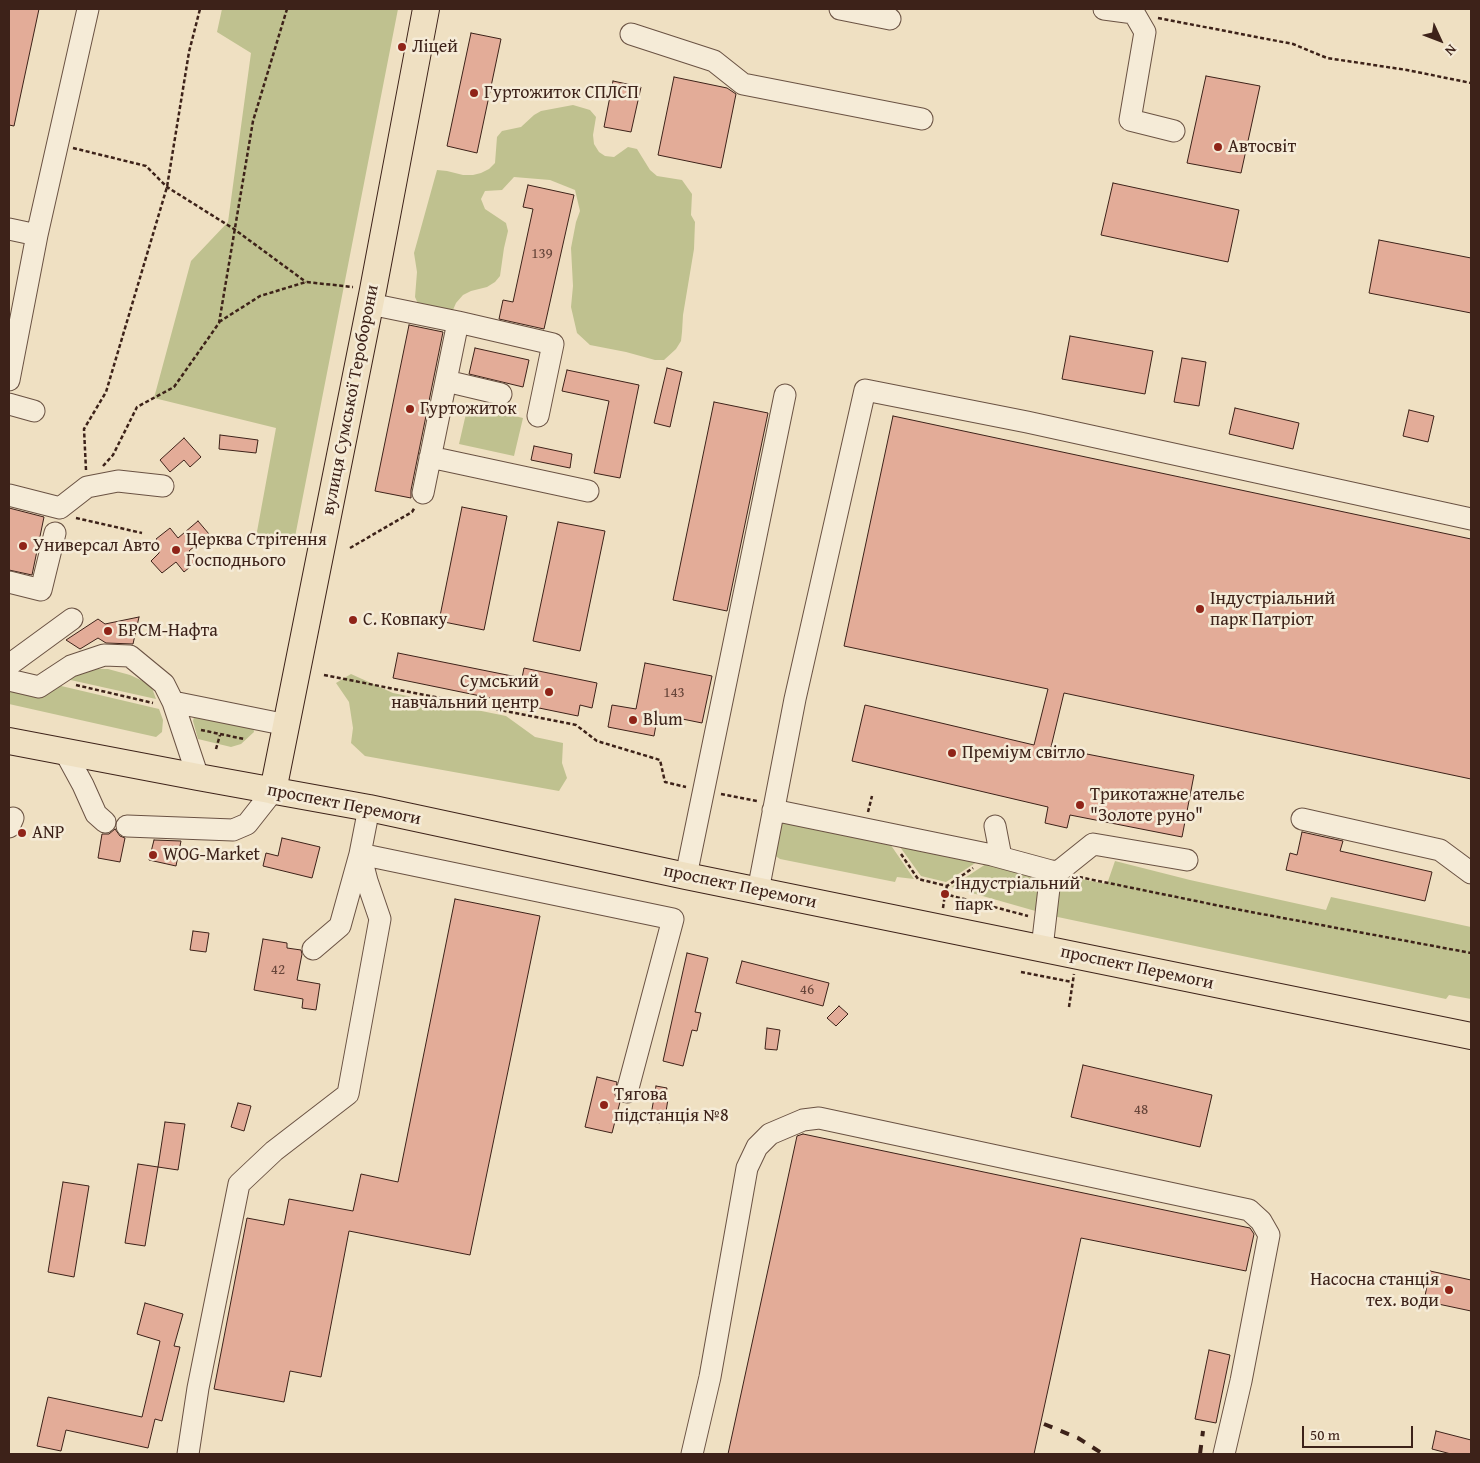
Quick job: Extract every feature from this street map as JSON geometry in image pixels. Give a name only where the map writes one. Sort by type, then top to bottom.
[{"type":"main road","name":"вулиця Сумської Тероборони","points":[[273,791],[287,725],[362,296],[426,9]]},
{"type":"main road","name":"проспект Перемоги","points":[[9,741],[198,778],[369,808],[758,891],[1471,1036]]},
{"type":"street","points":[[9,380],[37,236],[88,9]]},
{"type":"street","points":[[840,9],[890,19]]},
{"type":"street","points":[[1104,9],[1134,13],[1145,32],[1130,120],[1174,132]]},
{"type":"street","points":[[630,34],[714,61],[743,84],[922,119]]},
{"type":"street","points":[[9,229],[37,236]]},
{"type":"street","points":[[362,296],[458,322],[553,344],[538,416]]},
{"type":"street","points":[[423,493],[458,322]]},
{"type":"street","points":[[446,381],[502,394]]},
{"type":"street","points":[[758,891],[795,699],[865,390],[1037,424],[1471,519]]},
{"type":"street","points":[[686,876],[785,395]]},
{"type":"street","points":[[9,404],[34,411]]},
{"type":"street","points":[[430,457],[588,490]]},
{"type":"street","points":[[9,495],[60,508],[87,487],[118,481],[163,486]]},
{"type":"street","points":[[9,582],[41,590],[55,533]]},
{"type":"street","points":[[9,665],[72,619]]},
{"type":"street","points":[[9,680],[39,687],[71,666],[104,655],[130,656],[164,684],[176,709],[198,778]]},
{"type":"street","points":[[176,709],[287,725]]},
{"type":"street","points":[[65,752],[96,814],[104,822]]},
{"type":"street","points":[[127,826],[233,830],[247,824],[273,791]]},
{"type":"street","points":[[314,948],[340,926],[360,854],[369,808]]},
{"type":"street","points":[[773,810],[996,856],[1055,871]]},
{"type":"street","points":[[1302,819],[1440,850],[1471,873]]},
{"type":"street","points":[[995,826],[996,856]]},
{"type":"street","points":[[1042,948],[1055,871],[1093,844],[1187,860]]},
{"type":"street","points":[[360,854],[673,919],[627,1092]]},
{"type":"street","points":[[188,1454],[198,1388],[239,1184],[274,1151],[348,1094],[380,919],[366,881],[360,854]]},
{"type":"street","points":[[692,1454],[710,1376],[746,1168],[757,1147],[770,1134],[803,1120],[819,1118],[1250,1210],[1261,1221],[1269,1235],[1241,1381],[1224,1454]]},
{"type":"path","points":[[87,487],[84,429],[106,392],[167,188],[189,52],[200,9]]},
{"type":"path","points":[[219,322],[253,121],[287,9]]},
{"type":"path","points":[[1134,13],[1293,44],[1327,58],[1407,70],[1471,83]]},
{"type":"path","points":[[57,144],[146,166],[167,188],[234,229],[306,282],[362,296]]},
{"type":"path","points":[[87,487],[112,455],[137,407],[174,387],[219,322],[260,296],[306,282]]},
{"type":"path","points":[[350,548],[412,512],[423,493]]},
{"type":"path","points":[[60,508],[69,516],[142,533]]},
{"type":"path","points":[[324,675],[576,725],[597,741],[660,760],[665,782],[764,802],[773,810]]},
{"type":"path","points":[[52,680],[160,704],[176,709],[197,728],[244,739]]},
{"type":"path","points":[[216,749],[220,734]]},
{"type":"path","points":[[886,833],[918,879],[947,886]]},
{"type":"path","points":[[996,856],[947,886],[945,894],[1032,918]]},
{"type":"path","points":[[1055,871],[1235,909],[1471,953]]},
{"type":"path","points":[[1021,972],[1072,982],[1068,1008]]},
{"type":"green space","points":[[222,9],[398,9],[294,542],[256,537],[276,428],[154,398],[191,261],[228,222],[251,53],[217,32]]},
{"type":"green space","points":[[573,105],[590,110],[596,117],[593,135],[594,144],[599,152],[605,156],[614,157],[628,147],[637,149],[650,170],[657,176],[682,180],[692,194],[691,215],[695,222],[694,249],[683,315],[681,341],[676,349],[664,360],[655,360],[590,345],[577,333],[571,307],[573,286],[571,248],[580,211],[575,190],[550,180],[514,177],[502,190],[485,191],[481,199],[485,209],[506,223],[508,231],[500,276],[495,282],[487,287],[463,295],[453,310],[419,306],[415,297],[417,272],[414,253],[437,170],[463,175],[481,173],[495,163],[497,137],[502,131],[521,127],[541,111]]},
{"type":"green space","points":[[468,405],[523,418],[514,456],[459,444]]},
{"type":"green space","points":[[94,669],[108,669],[130,675],[147,683],[152,688],[156,699],[66,679]]},
{"type":"green space","points":[[351,674],[393,693],[506,716],[535,737],[563,743],[562,763],[567,778],[559,791],[365,756],[351,743],[353,728],[349,702],[336,683]]},
{"type":"green space","points":[[57,685],[159,709],[163,720],[162,732],[156,737],[9,704],[9,688]]},
{"type":"green space","points":[[194,717],[253,726],[254,732],[241,744],[231,747],[198,739],[193,721]]},
{"type":"green space","points":[[779,814],[886,838],[914,879],[897,877],[895,882],[780,859],[774,855]]},
{"type":"green space","points":[[895,840],[983,858],[946,882],[921,876]]},
{"type":"green space","points":[[992,860],[1045,873],[1039,912],[951,887]]},
{"type":"green space","points":[[1115,861],[1190,880],[1326,910],[1331,897],[1471,927],[1471,999],[1449,995],[1446,999],[1053,916],[1057,880],[1065,876],[1107,884]]},
{"type":"building","points":[[9,9],[39,9],[14,126],[9,125]]},
{"type":"building","name":"Гуртожиток СПЛСП","points":[[471,33],[501,39],[477,153],[447,146]]},
{"type":"building","points":[[1206,76],[1260,86],[1241,173],[1187,163]]},
{"type":"building","points":[[674,77],[727,88],[736,94],[721,168],[658,155]]},
{"type":"building","points":[[613,81],[641,87],[631,132],[604,127]]},
{"type":"building","points":[[1113,183],[1239,210],[1228,262],[1101,235]]},
{"type":"building","points":[[528,185],[574,195],[544,329],[499,319],[503,300],[513,302],[533,209],[523,207]]},
{"type":"building","points":[[1379,240],[1471,258],[1471,313],[1369,293]]},
{"type":"building","name":"Гуртожиток","points":[[409,325],[443,332],[411,490],[411,498],[375,491]]},
{"type":"building","points":[[1070,336],[1153,351],[1145,394],[1062,379]]},
{"type":"building","points":[[475,348],[529,360],[523,387],[469,374]]},
{"type":"building","points":[[1182,358],[1206,362],[1199,406],[1174,402]]},
{"type":"building","points":[[667,368],[682,372],[670,427],[654,423]]},
{"type":"building","points":[[567,370],[639,385],[620,478],[594,473],[609,401],[562,391]]},
{"type":"building","points":[[714,402],[768,413],[727,611],[673,600]]},
{"type":"building","points":[[1235,408],[1299,423],[1293,449],[1229,434]]},
{"type":"building","points":[[1409,410],[1434,416],[1428,442],[1403,436]]},
{"type":"building","points":[[893,416],[1471,539],[1471,779],[1064,693],[1051,747],[1194,775],[1182,837],[1070,815],[1067,828],[1045,823],[1048,807],[852,761],[865,705],[1034,745],[1048,689],[844,646]]},
{"type":"building","points":[[220,435],[258,440],[256,453],[219,449]]},
{"type":"building","points":[[184,438],[201,457],[190,467],[184,460],[170,472],[160,460]]},
{"type":"building","points":[[534,446],[572,454],[570,468],[531,460]]},
{"type":"building","points":[[462,507],[507,516],[484,630],[439,621]]},
{"type":"building","name":"Универсал Авто","points":[[9,508],[44,517],[32,575],[9,570]]},
{"type":"building","name":"Церква Стрітення Господнього","points":[[198,521],[209,534],[189,551],[197,561],[184,572],[176,562],[162,573],[151,561],[159,553],[160,544],[156,539],[170,528],[178,538]]},
{"type":"building","points":[[558,522],[605,531],[580,651],[533,641]]},
{"type":"building","name":"БРСМ-Нафта","points":[[139,617],[133,644],[106,643],[98,638],[80,649],[66,640],[98,619],[105,624]]},
{"type":"building","points":[[398,653],[522,678],[524,668],[597,683],[592,708],[580,705],[578,716],[393,678]]},
{"type":"building","points":[[645,663],[712,676],[702,723],[658,714],[654,736],[608,727],[612,705],[636,709]]},
{"type":"building","points":[[115,829],[120,836],[125,838],[120,862],[98,858],[102,834],[109,834]]},
{"type":"building","points":[[1302,832],[1343,841],[1340,851],[1432,872],[1425,901],[1286,870],[1290,853],[1297,855]]},
{"type":"building","points":[[282,838],[320,847],[312,878],[263,866],[266,853],[278,856]]},
{"type":"building","points":[[154,840],[181,841],[176,866],[149,860]]},
{"type":"building","points":[[455,899],[540,916],[470,1255],[349,1231],[321,1377],[290,1371],[284,1402],[214,1389],[247,1218],[284,1225],[289,1199],[353,1211],[361,1174],[398,1182]]},
{"type":"building","points":[[193,931],[209,933],[206,952],[190,950]]},
{"type":"building","points":[[263,939],[287,943],[287,948],[301,950],[302,954],[297,980],[320,984],[316,1010],[302,1008],[303,999],[254,990]]},
{"type":"building","points":[[687,953],[708,958],[695,1012],[701,1013],[697,1031],[692,1030],[683,1066],[663,1061]]},
{"type":"building","points":[[742,961],[829,983],[823,1006],[736,983]]},
{"type":"building","points":[[839,1006],[848,1014],[836,1026],[827,1018]]},
{"type":"building","points":[[767,1028],[780,1030],[777,1050],[765,1049]]},
{"type":"building","points":[[1083,1065],[1212,1095],[1200,1147],[1071,1117]]},
{"type":"building","name":"Тягова підстанція №8","points":[[597,1077],[617,1082],[615,1095],[620,1102],[612,1133],[585,1127]]},
{"type":"building","points":[[656,1086],[667,1088],[665,1098],[668,1099],[665,1118],[661,1118],[660,1123],[650,1121]]},
{"type":"building","points":[[238,1103],[251,1106],[244,1131],[231,1127]]},
{"type":"building","points":[[165,1122],[185,1124],[178,1170],[158,1167]]},
{"type":"building","points":[[803,1134],[1250,1228],[1254,1234],[1246,1271],[1081,1238],[1034,1454],[728,1454],[797,1136]]},
{"type":"building","points":[[138,1164],[158,1167],[145,1246],[125,1243]]},
{"type":"building","points":[[63,1182],[89,1186],[74,1277],[48,1272]]},
{"type":"building","name":"Насосна станція тех. води","points":[[1430,1271],[1471,1280],[1471,1311],[1424,1301]]},
{"type":"building","points":[[145,1303],[183,1314],[174,1346],[180,1347],[162,1421],[155,1419],[148,1448],[66,1430],[61,1451],[37,1446],[48,1397],[142,1417],[160,1341],[137,1334]]},
{"type":"building","points":[[1209,1350],[1230,1355],[1216,1423],[1195,1419]]},
{"type":"building","points":[[1436,1431],[1471,1440],[1471,1454],[1451,1454],[1432,1449]]},
{"type":"railway","points":[[1044,1424],[1078,1438],[1103,1454]]},
{"type":"railway","points":[[1200,1454],[1203,1431]]},
{"type":"place","name":"Ліцей","points":[[402,47]]},
{"type":"place","name":"Гуртожиток СПЛСП","points":[[474,93]]},
{"type":"place","name":"Автосвіт","points":[[1218,147]]},
{"type":"place","name":"Гуртожиток","points":[[410,409]]},
{"type":"place","name":"Универсал Авто","points":[[23,546]]},
{"type":"place","name":"Церква Стрітення Господнього","points":[[176,550]]},
{"type":"place","name":"Індустріальний парк Патріот","points":[[1200,609]]},
{"type":"place","name":"С. Ковпаку","points":[[353,620]]},
{"type":"place","name":"БРСМ-Нафта","points":[[108,631]]},
{"type":"place","name":"Сумський навчальний центр","points":[[549,692]]},
{"type":"place","name":"Blum","points":[[633,720]]},
{"type":"place","name":"Преміум світло","points":[[952,753]]},
{"type":"place","name":"Трикотажне ательє \"Золоте руно\"","points":[[1080,805]]},
{"type":"place","name":"ANP","points":[[22,833]]},
{"type":"place","name":"WOG-Market","points":[[153,855]]},
{"type":"place","name":"Індустріальний парк","points":[[945,894]]},
{"type":"place","name":"Тягова підстанція №8","points":[[604,1105]]},
{"type":"place","name":"Насосна станція тех. води","points":[[1449,1290]]}]
